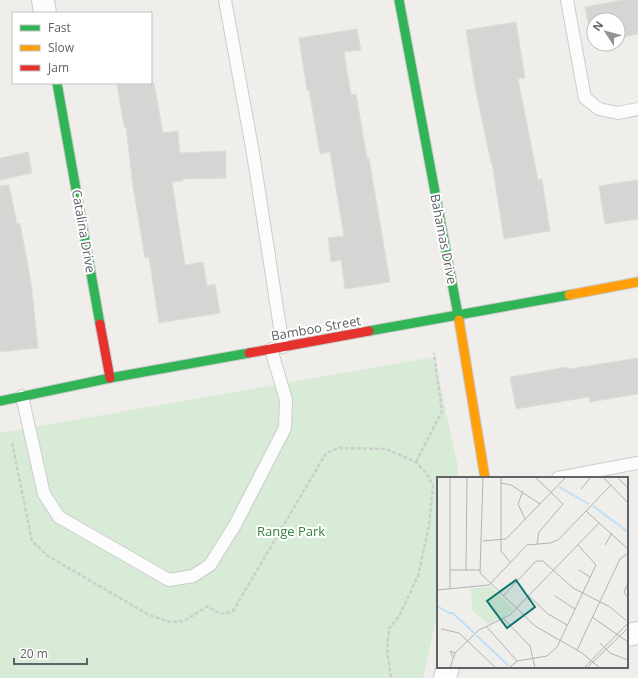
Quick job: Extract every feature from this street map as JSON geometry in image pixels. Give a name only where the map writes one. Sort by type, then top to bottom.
[{"type":"street","points":[[43,0],[45,12]]},
{"type":"street","name":"Bahamas Drive","points":[[399,0],[458,315],[485,477]]},
{"type":"street","name":"Catalina Drive","points":[[58,84],[110,378]]},
{"type":"street","name":"Bamboo Street","points":[[0,400],[110,378],[638,282]]},
{"type":"street","points":[[628,635],[638,633]]},
{"type":"street","points":[[445,678],[448,668]]},
{"type":"lane","points":[[22,396],[44,494],[59,517],[169,580],[193,576],[210,565],[235,525],[285,428],[286,400],[277,348],[253,154],[225,0]]},
{"type":"lane","points":[[567,0],[585,98],[599,109],[618,113],[638,109]]},
{"type":"lane","points":[[563,477],[638,463]]},
{"type":"path","points":[[416,462],[442,411],[434,353]]},
{"type":"path","points":[[10,437],[32,541],[48,556],[149,615],[170,622],[184,621],[208,606],[217,613],[228,613],[234,611],[326,452],[340,448],[386,449],[416,462],[427,474],[433,486],[429,526],[418,576],[399,616],[389,629],[387,649],[391,678]]},
{"type":"green space","name":"Range Park","points":[[434,357],[458,467],[458,477],[437,477],[437,615],[423,678],[0,678],[0,433]]},
{"type":"building","points":[[622,0],[638,0],[638,34],[626,36],[626,12],[586,12],[585,7]]},
{"type":"building","points":[[516,22],[525,78],[518,79],[538,180],[542,179],[550,231],[504,239],[492,163],[475,86],[466,30]]},
{"type":"building","points":[[357,29],[361,50],[344,52],[351,95],[356,94],[367,158],[369,158],[390,282],[345,289],[341,260],[331,262],[328,238],[344,236],[330,152],[320,154],[309,90],[307,90],[299,38]]},
{"type":"building","points":[[154,83],[163,133],[178,131],[180,153],[226,151],[226,178],[183,179],[183,181],[172,182],[185,265],[203,262],[207,286],[215,284],[220,313],[159,323],[149,257],[145,258],[133,187],[126,127],[124,127],[117,84]]},
{"type":"building","points":[[28,152],[32,173],[0,180],[0,158]]},
{"type":"building","points":[[638,180],[638,219],[605,224],[599,186]]},
{"type":"building","points":[[9,185],[17,224],[20,223],[31,282],[38,348],[0,352],[0,186]]},
{"type":"building","points":[[638,358],[638,394],[590,402],[589,397],[516,409],[510,377],[567,367],[568,369]]},
{"type":"traffic: fast","points":[[399,0],[459,320]]},
{"type":"traffic: fast","points":[[57,84],[100,324]]},
{"type":"traffic: fast","points":[[369,331],[569,295]]},
{"type":"traffic: fast","points":[[0,401],[110,378],[249,353]]},
{"type":"traffic: slow","points":[[569,295],[638,282]]},
{"type":"traffic: slow","points":[[459,320],[485,477]]},
{"type":"traffic: jam","points":[[100,324],[110,378]]},
{"type":"traffic: jam","points":[[249,353],[369,331]]}]
